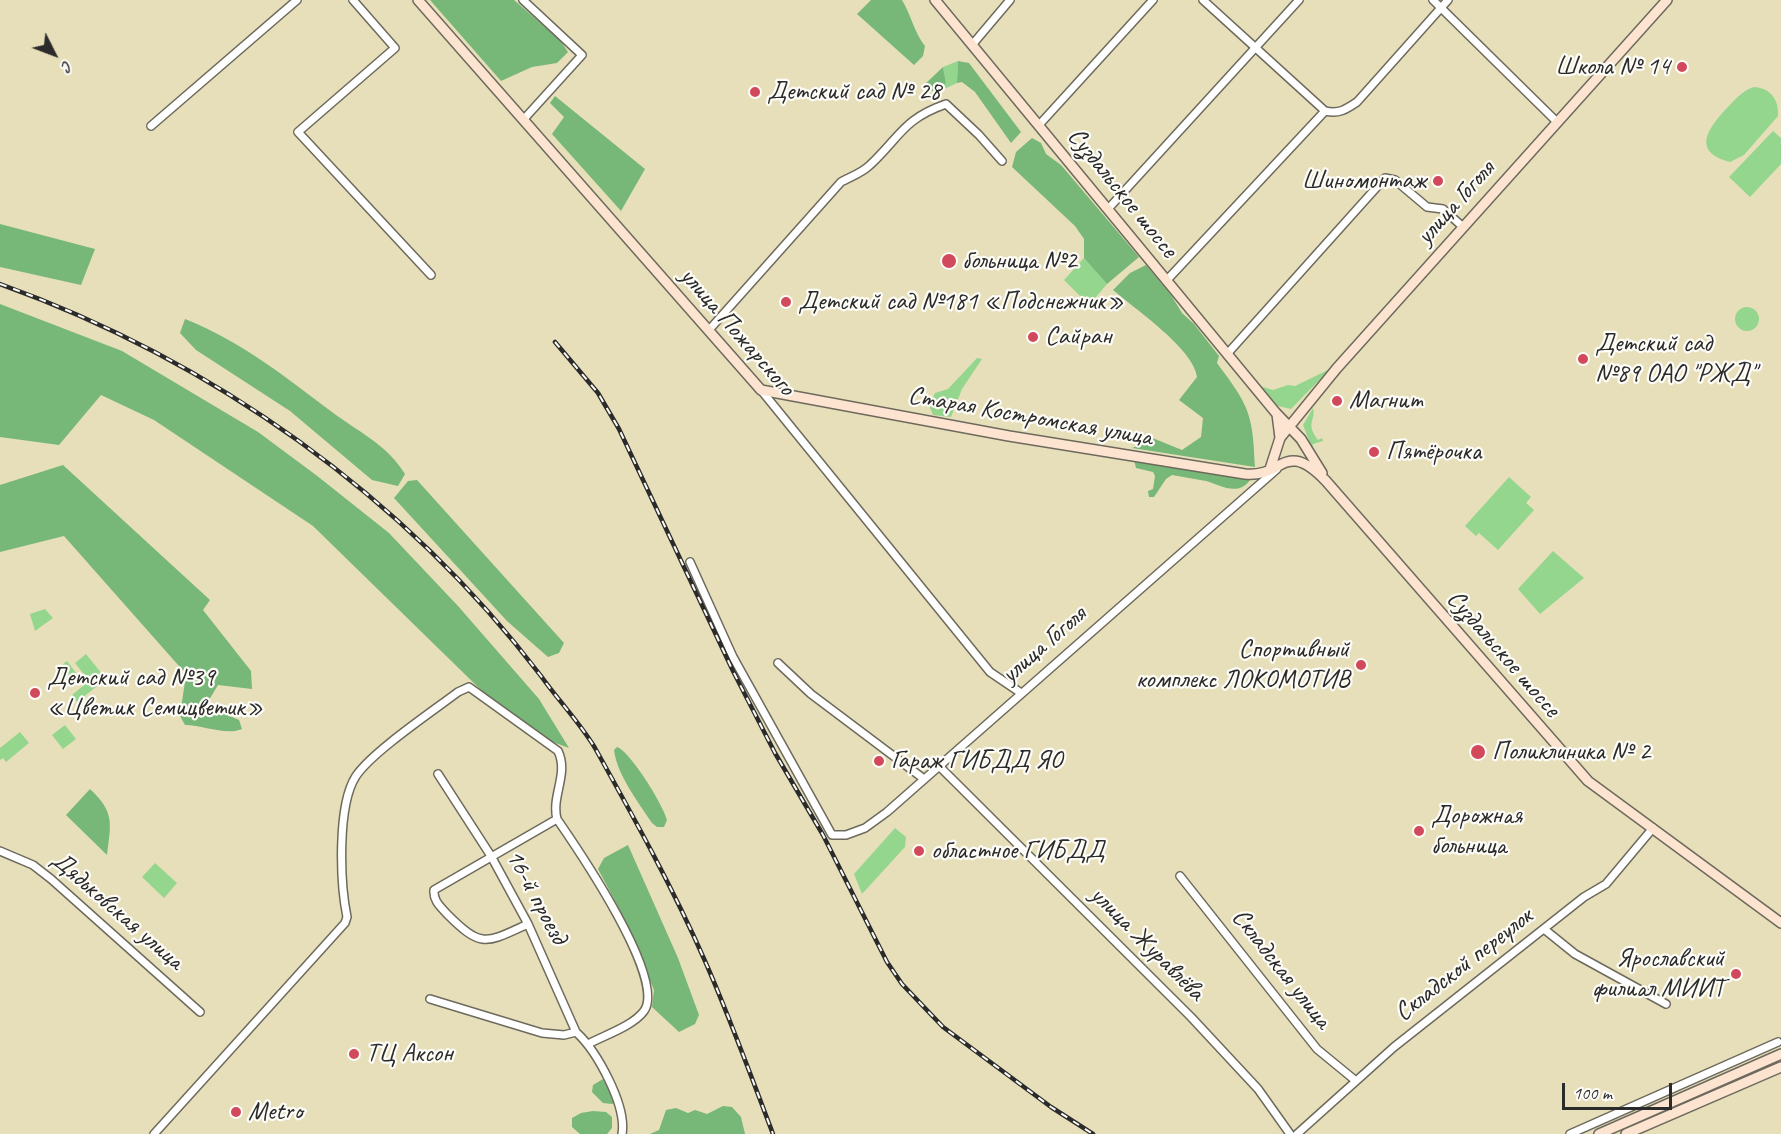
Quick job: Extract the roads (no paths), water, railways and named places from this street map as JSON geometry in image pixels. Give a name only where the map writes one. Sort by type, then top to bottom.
[{"type":"main road","name":"улица Пожарского","points":[[418,0],[761,390]]},
{"type":"main road","name":"Суздальское шоссе","points":[[935,0],[1277,413],[1300,437],[1326,481]]},
{"type":"main road","name":"улица Гоголя","points":[[1270,469],[1279,443],[1303,408],[1667,0]]},
{"type":"main road","name":"Старая Костромская улица","points":[[761,390],[1009,436],[1245,474],[1270,469],[1290,460]]},
{"type":"main road","points":[[1277,413],[1290,416],[1303,408]]},
{"type":"main road","points":[[1300,437],[1291,433],[1279,443],[1282,455],[1290,460],[1302,453],[1300,437],[1297,423],[1303,408]]},
{"type":"main road","name":"Суздальское шоссе","points":[[1277,413],[1279,443]]},
{"type":"main road","name":"Суздальское шоссе","points":[[1290,460],[1310,467],[1326,481],[1588,781],[1781,923]]},
{"type":"main road","points":[[1599,1134],[1781,1054]]},
{"type":"main road","points":[[1626,1134],[1781,1067]]},
{"type":"street","points":[[151,126],[297,0]]},
{"type":"street","points":[[353,0],[395,48],[298,132],[430,275]]},
{"type":"street","points":[[523,0],[582,55],[524,119]]},
{"type":"street","points":[[972,45],[1010,0]]},
{"type":"street","points":[[1039,124],[1153,0]]},
{"type":"street","points":[[1203,0],[1325,111],[1335,113],[1344,111],[1357,102],[1448,0]]},
{"type":"street","points":[[1108,209],[1299,0]]},
{"type":"street","points":[[1433,0],[1557,122]]},
{"type":"street","points":[[709,330],[841,182],[868,167],[900,129],[921,112],[946,104],[980,135],[1002,161]]},
{"type":"street","points":[[1167,280],[1325,111]]},
{"type":"street","points":[[1228,353],[1383,180],[1389,177],[1395,180],[1427,207],[1443,209],[1463,227]]},
{"type":"street","name":"улица Пожарского","points":[[761,390],[990,672],[1021,693]]},
{"type":"street","name":"улица Гоголя","points":[[690,562],[733,657],[832,835],[846,835],[865,828],[940,767],[1021,693],[1290,460]]},
{"type":"street","name":"улица Гоголя","points":[[1265,480],[1270,469]]},
{"type":"street","points":[[778,663],[811,694],[924,779]]},
{"type":"street","points":[[154,1134],[345,923],[341,876],[343,841],[347,801],[357,775],[450,698],[469,687],[558,751],[563,763],[555,803],[557,819],[622,923],[647,990],[647,1002],[643,1012],[588,1044]]},
{"type":"street","name":"улица Журавлёва","points":[[940,767],[1191,1017],[1258,1089],[1290,1134]]},
{"type":"street","name":"16-й проезд","points":[[438,774],[491,856],[528,924],[576,1032],[588,1044],[620,1104],[623,1114],[622,1134]]},
{"type":"street","points":[[528,924],[493,940],[470,936],[433,896],[436,887],[557,819]]},
{"type":"street","name":"Складской переулок","points":[[1297,1134],[1394,1047],[1584,897],[1606,884],[1653,828]]},
{"type":"street","name":"Дядьковская улица","points":[[0,851],[33,865],[51,879],[200,1012]]},
{"type":"street","name":"Складская улица","points":[[1180,876],[1317,1049],[1356,1081]]},
{"type":"street","points":[[1544,929],[1575,954],[1627,985],[1666,1004]]},
{"type":"street","points":[[430,999],[539,1032],[564,1035],[576,1032]]},
{"type":"street","points":[[1570,1134],[1778,1041]]},
{"type":"railway","points":[[0,284],[78,315],[155,352],[228,394],[299,441],[366,493],[428,550],[487,611],[583,730],[624,801],[693,934],[732,1025],[773,1134]]},
{"type":"railway","points":[[555,342],[598,393],[619,429],[733,671],[775,753],[823,835],[887,962],[902,984],[943,1027],[1051,1107],[1093,1134]]},
{"type":"place","name":"Школа № 14","points":[[1682,67]]},
{"type":"place","name":"Детский сад № 28","points":[[755,92]]},
{"type":"place","name":"Шиномонтаж","points":[[1438,181]]},
{"type":"place","name":"больница №2","points":[[949,261]]},
{"type":"place","name":"Детский сад №181 «Подснежник»","points":[[786,302]]},
{"type":"place","name":"Сайран","points":[[1033,337]]},
{"type":"place","name":"Детский сад №89 ОАО \"РЖД\"","points":[[1583,359]]},
{"type":"place","name":"Магнит","points":[[1337,401]]},
{"type":"place","name":"Пятёрочка","points":[[1374,452]]},
{"type":"place","name":"Спортивный комплекс ЛОКОМОТИВ","points":[[1361,665]]},
{"type":"place","name":"Детский сад №39 «Цветик Семицветик»","points":[[35,693]]},
{"type":"place","name":"Поликлиника № 2","points":[[1478,752]]},
{"type":"place","name":"Гараж ГИБДД ЯО","points":[[879,761]]},
{"type":"place","name":"Дорожная больница","points":[[1419,831]]},
{"type":"place","name":"областное ГИБДД","points":[[919,851]]},
{"type":"place","name":"Ярославский филиал МИИТ","points":[[1736,974]]},
{"type":"place","name":"ТЦ Аксон","points":[[354,1054]]},
{"type":"place","name":"Metro","points":[[236,1112]]}]
